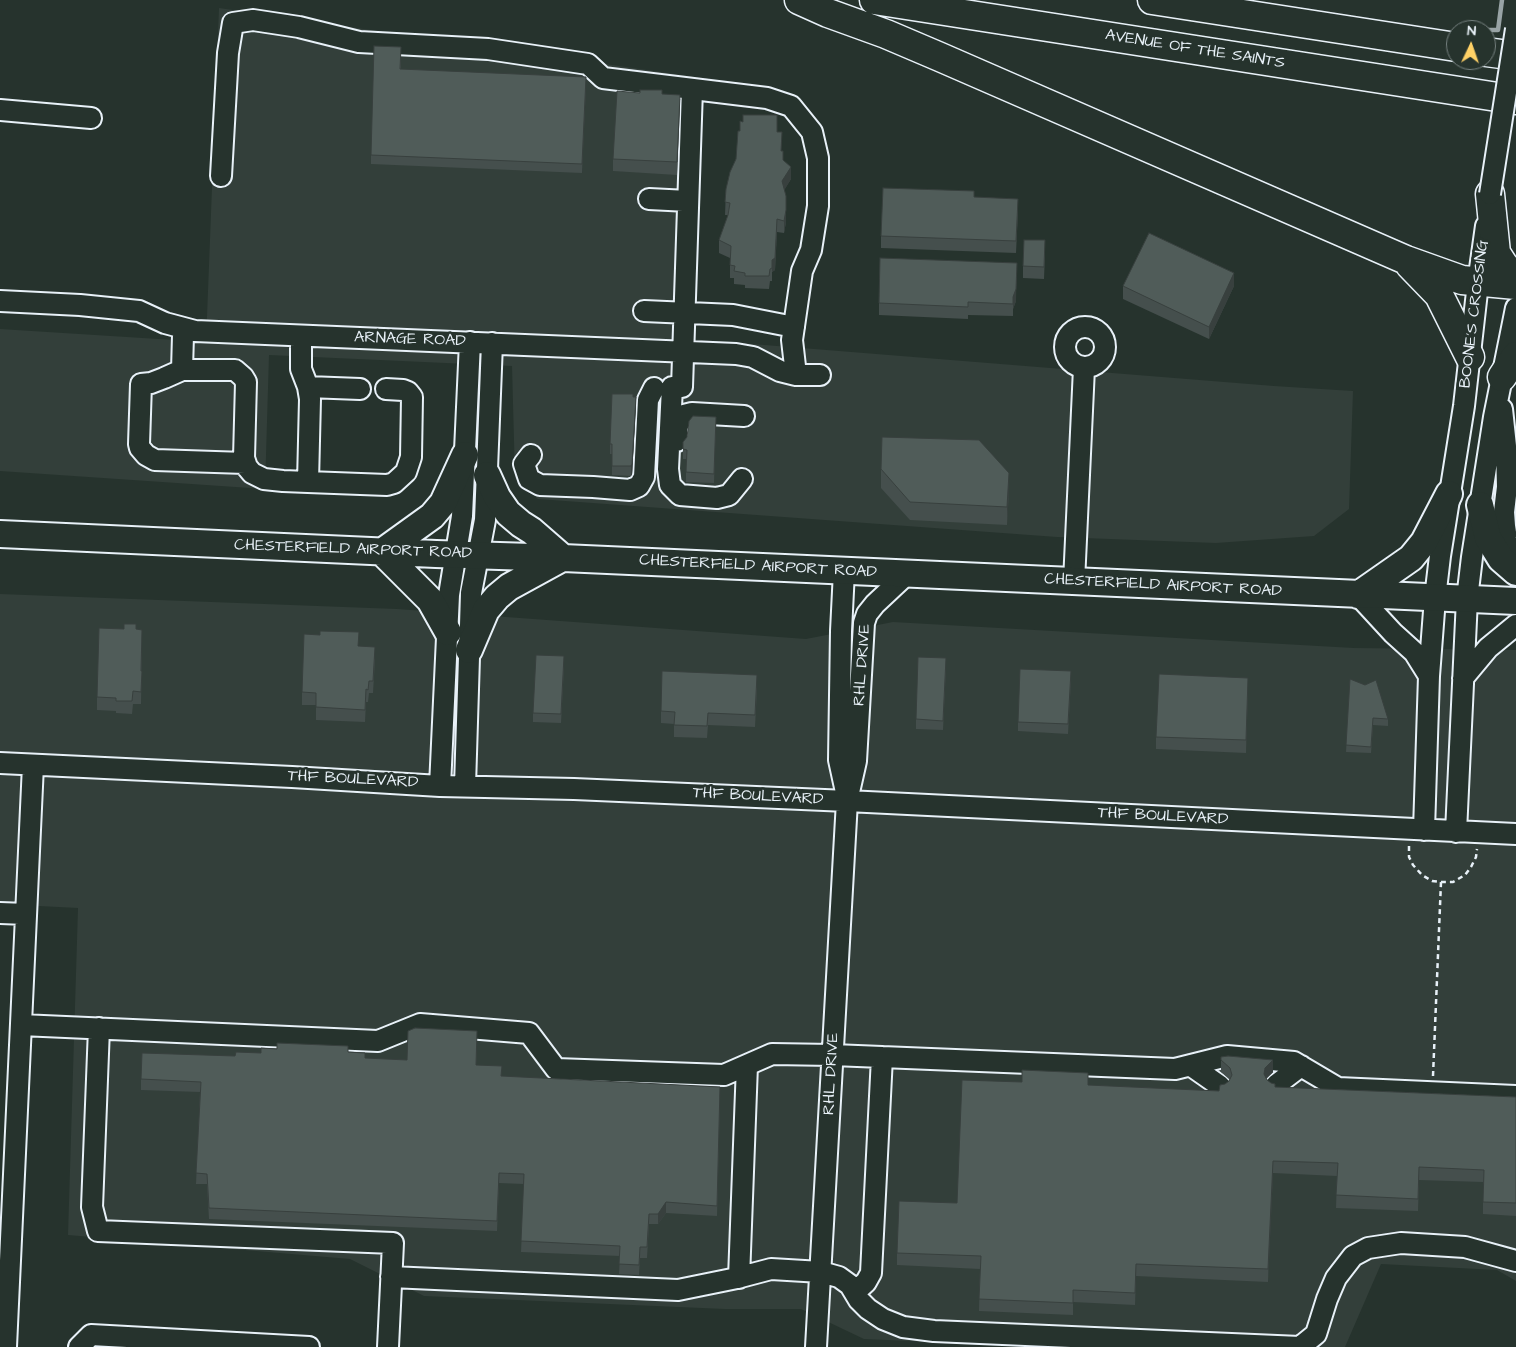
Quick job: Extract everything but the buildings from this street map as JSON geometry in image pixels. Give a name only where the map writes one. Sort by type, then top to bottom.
[{"type":"highway","points":[[799,0],[940,57],[1406,260],[1462,280],[1516,284]]},
{"type":"highway","name":"AVENUE OF THE SAINTS","points":[[874,0],[1516,100]]},
{"type":"highway","points":[[1152,0],[1446,45]]},
{"type":"highway","points":[[1496,53],[1516,56]]},
{"type":"highway","points":[[1490,194],[1496,253],[1502,264],[1516,280]]},
{"type":"highway","points":[[1406,260],[1439,295],[1470,357]]},
{"type":"main road","points":[[448,632],[430,600],[382,552],[432,516],[443,503],[465,455]]},
{"type":"main road","points":[[469,650],[486,610],[497,597],[509,587],[563,558],[508,513],[497,497],[487,476]]},
{"type":"main road","points":[[1358,595],[1411,558],[1424,542],[1449,494]]},
{"type":"main road","points":[[1480,505],[1488,538],[1501,559],[1516,572]]},
{"type":"main road","name":"CHESTERFIELD AIRPORT ROAD","points":[[0,534],[1516,601]]},
{"type":"street","points":[[221,176],[228,53],[233,23],[253,20],[299,27],[359,42],[488,49],[588,64],[603,78],[767,98],[791,106],[812,132],[818,158],[818,206],[811,250],[802,271],[792,340],[796,375]]},
{"type":"street","name":"BOONE'S CROSSING","points":[[1417,830],[1435,598],[1470,357],[1490,194],[1516,29]]},
{"type":"street","points":[[692,89],[682,351],[669,387],[668,469],[670,485],[680,495],[717,498],[729,495],[742,479]]},
{"type":"street","points":[[0,110],[91,118]]},
{"type":"street","points":[[649,199],[688,201]]},
{"type":"street","name":"ARNAGE ROAD","points":[[0,301],[140,311],[165,323],[195,331],[736,354],[753,356],[780,371],[796,375],[820,375]]},
{"type":"street","name":"BOONE'S CROSSING","points":[[1456,832],[1467,599],[1480,505],[1506,373],[1516,308]]},
{"type":"street","points":[[644,311],[733,314],[794,327]]},
{"type":"street","points":[[182,370],[183,335],[186,329]]},
{"type":"street","points":[[301,336],[302,369],[308,386],[310,414],[308,482]]},
{"type":"street","points":[[465,786],[471,593],[462,516],[470,342]]},
{"type":"street","points":[[440,786],[449,595],[485,520],[492,343]]},
{"type":"street","points":[[1074,582],[1084,368]]},
{"type":"street","points":[[245,463],[155,460],[146,455],[138,444],[141,384],[151,383],[182,370],[235,370],[246,382],[244,458],[246,467],[252,472],[264,479],[283,481],[387,485],[394,483],[406,472],[411,457],[412,397],[403,390],[386,389]]},
{"type":"street","points":[[1506,373],[1507,487],[1504,512],[1507,539],[1516,551]]},
{"type":"street","points":[[308,386],[360,390]]},
{"type":"street","points":[[532,455],[524,464],[528,479],[540,485],[630,490],[638,486],[644,477],[648,400],[669,387]]},
{"type":"street","points":[[680,495],[676,473],[677,428],[684,415],[692,413],[744,416]]},
{"type":"street","name":"RHL DRIVE","points":[[844,572],[841,631],[840,760],[847,801]]},
{"type":"street","name":"RHL DRIVE","points":[[816,1347],[847,801],[856,761],[864,623],[867,614],[875,604],[907,574]]},
{"type":"street","points":[[1358,595],[1393,633],[1414,652],[1430,676]]},
{"type":"street","points":[[1463,678],[1488,648],[1516,625]]},
{"type":"street","name":"THF BOULEVARD","points":[[0,764],[292,777],[440,786],[595,790],[847,801],[1516,834]]},
{"type":"street","points":[[6,1347],[5,1267],[21,1025],[33,765]]},
{"type":"street","points":[[0,913],[26,914]]},
{"type":"street","points":[[21,1025],[378,1041],[420,1024],[529,1034],[556,1069],[724,1075],[772,1054],[1176,1069],[1227,1056],[1294,1062],[1338,1088],[1516,1096]]},
{"type":"street","points":[[99,1028],[92,1207],[98,1231],[393,1243],[388,1347]]},
{"type":"street","points":[[855,1292],[866,1282],[870,1273],[882,1057]]},
{"type":"street","points":[[739,1278],[747,1065]]},
{"type":"street","points":[[1190,1065],[1220,1086]]},
{"type":"street","points":[[1276,1085],[1301,1066]]},
{"type":"street","points":[[391,1277],[678,1290],[739,1278],[771,1269],[821,1272],[839,1277],[850,1285],[868,1310],[883,1319],[903,1327],[934,1331],[1300,1347],[1316,1334],[1327,1298],[1336,1278],[1353,1256],[1368,1248],[1401,1243],[1466,1247],[1516,1261]]},
{"type":"street","points":[[79,1347],[91,1335],[309,1347]]},
{"type":"path","points":[[1417,830],[1409,857],[1422,875],[1432,881],[1441,882],[1453,882],[1465,876],[1472,867],[1476,857],[1478,832]]},
{"type":"path","points":[[1440,1093],[1432,1082],[1441,882]]},
{"type":"shaded area","points":[[219,8],[702,78],[690,339],[1353,391],[1349,509],[1314,536],[1216,543],[1057,537],[538,499],[515,478],[512,366],[269,355],[265,489],[0,471],[0,329],[206,342]]},
{"type":"shaded area","points":[[0,594],[397,609],[806,639],[893,622],[1354,648],[1516,650],[1516,1281],[1497,1270],[1381,1264],[1345,1347],[1048,1347],[864,1339],[801,1309],[725,1309],[424,1296],[350,1259],[68,1235],[78,908],[0,904]]},
{"type":"waterway","points":[[1496,30],[1498,30],[1502,0]]}]
